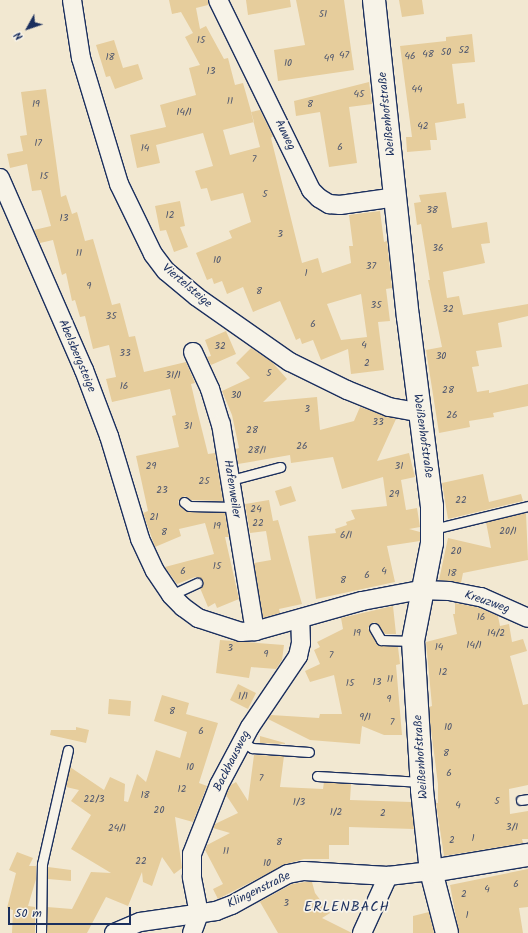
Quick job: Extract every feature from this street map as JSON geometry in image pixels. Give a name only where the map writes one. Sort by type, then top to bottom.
[{"type":"street","name":"Viertelsteige","points":[[72,0],[81,58],[119,184],[153,254],[166,271],[197,297],[290,362],[347,390],[389,407],[418,412]]},
{"type":"street","name":"Auweg","points":[[218,0],[312,190],[319,198],[329,204],[340,205],[396,197]]},
{"type":"street","name":"Weißenhofstraße","points":[[374,0],[418,412],[427,461],[433,529],[413,641],[422,782],[432,871],[446,933]]},
{"type":"street","name":"Abelsbergsteige","points":[[0,178],[84,370],[109,436],[140,539],[155,571],[171,595]]},
{"type":"street","name":"Hafenweiler","points":[[193,352],[210,389],[221,424],[256,631]]},
{"type":"street","points":[[171,595],[198,618],[241,632],[256,631],[357,602],[421,590]]},
{"type":"street","name":"Kreuzweg","points":[[421,590],[474,595],[528,618]]},
{"type":"street","name":"Backhausweg","points":[[200,914],[192,877],[192,854],[219,785],[242,742],[298,656],[301,643],[300,619]]},
{"type":"street","points":[[432,871],[528,855]]},
{"type":"street","name":"Klingenstraße","points":[[114,933],[140,922],[200,914],[232,905],[288,874],[304,871],[388,876],[432,871]]},
{"type":"street","points":[[362,933],[388,876]]},
{"type":"street","points":[[192,933],[200,914]]},
{"type":"lane","points":[[231,480],[280,467]]},
{"type":"lane","points":[[184,502],[189,506],[235,507]]},
{"type":"lane","points":[[433,529],[528,506]]},
{"type":"lane","points":[[171,595],[196,583]]},
{"type":"lane","points":[[374,628],[381,640],[413,641]]},
{"type":"lane","points":[[242,742],[252,748],[308,752]]},
{"type":"lane","points":[[41,933],[42,864],[68,750]]},
{"type":"lane","points":[[317,776],[422,782]]},
{"type":"building","points":[[169,0],[208,0],[208,5],[196,8],[200,29],[206,26],[224,59],[228,58],[235,85],[243,83],[251,112],[260,110],[273,136],[271,138],[302,263],[318,258],[322,273],[351,263],[349,246],[353,246],[349,215],[380,211],[384,242],[387,241],[392,288],[386,289],[390,321],[378,322],[384,370],[351,374],[348,349],[321,360],[313,340],[302,344],[300,338],[296,340],[280,301],[253,312],[243,287],[227,294],[222,281],[214,284],[212,278],[207,280],[196,253],[232,238],[229,231],[251,222],[243,193],[211,201],[207,188],[201,189],[195,171],[213,166],[203,133],[156,145],[160,163],[137,168],[130,135],[166,127],[160,105],[196,95],[189,68],[200,65],[185,37],[193,33],[181,12],[172,14]],"holes":[[[254,122],[260,147],[230,155],[223,130]],[[361,294],[367,337],[341,340],[327,304]]]},
{"type":"building","points":[[246,0],[290,0],[291,7],[248,15]]},
{"type":"building","points":[[296,0],[344,0],[354,70],[278,81],[274,50],[305,45]]},
{"type":"building","points":[[399,0],[422,0],[424,14],[402,17]]},
{"type":"building","points":[[472,34],[475,62],[452,64],[457,104],[464,103],[466,118],[435,123],[437,140],[430,140],[431,150],[407,152],[406,137],[412,137],[400,46],[446,41],[446,37]]},
{"type":"building","points":[[114,40],[123,68],[138,64],[143,79],[115,89],[110,76],[106,77],[96,45]]},
{"type":"building","points":[[369,82],[372,104],[349,107],[357,163],[329,167],[320,112],[296,116],[294,101]]},
{"type":"building","points":[[46,89],[61,197],[66,195],[72,214],[77,212],[85,241],[93,239],[112,305],[120,303],[129,337],[135,336],[144,372],[186,362],[195,383],[191,384],[197,410],[208,454],[215,453],[223,501],[191,500],[185,496],[178,501],[180,507],[188,512],[225,513],[229,537],[225,537],[239,599],[217,608],[215,603],[208,607],[200,588],[203,584],[201,578],[195,577],[177,584],[165,567],[214,554],[205,523],[179,529],[181,536],[155,547],[143,513],[148,511],[136,456],[179,447],[172,416],[176,415],[170,389],[112,402],[106,379],[116,377],[109,345],[93,349],[85,316],[80,317],[75,300],[72,301],[66,273],[62,275],[53,240],[40,243],[34,230],[51,226],[41,190],[32,191],[27,164],[10,168],[7,154],[23,151],[20,136],[27,135],[21,92]]},
{"type":"building","points":[[446,192],[452,228],[487,222],[490,243],[481,244],[485,263],[443,272],[447,298],[459,296],[463,315],[528,304],[528,316],[498,323],[502,347],[476,351],[479,366],[472,367],[477,392],[489,390],[489,393],[528,384],[528,406],[493,413],[494,417],[469,421],[470,427],[439,433],[426,350],[442,347],[428,280],[430,280],[421,224],[417,225],[414,203],[421,202],[419,195]]},
{"type":"building","points":[[180,201],[185,226],[180,227],[188,247],[174,252],[166,230],[160,231],[155,206]]},
{"type":"building","points":[[226,331],[236,354],[211,365],[207,357],[211,356],[205,340]]},
{"type":"building","points":[[251,348],[272,362],[287,379],[263,402],[317,397],[320,430],[354,421],[360,407],[396,419],[377,461],[409,453],[415,477],[401,480],[406,510],[417,508],[420,527],[409,529],[420,532],[420,541],[387,546],[395,582],[316,599],[308,536],[336,533],[335,529],[347,525],[346,522],[355,519],[351,510],[387,506],[383,477],[342,489],[333,457],[291,463],[290,455],[238,464],[236,449],[239,448],[232,415],[222,391],[250,378],[236,363]]},
{"type":"building","points":[[483,474],[489,502],[521,494],[523,501],[448,519],[442,483]]},
{"type":"building","points":[[291,486],[296,501],[280,506],[275,491]]},
{"type":"building","points":[[269,500],[273,521],[278,520],[302,604],[279,609],[280,613],[263,618],[254,563],[271,560],[266,531],[250,533],[245,504]]},
{"type":"building","points":[[526,513],[528,560],[463,573],[461,583],[439,580],[448,538],[491,548],[486,522]]},
{"type":"building","points":[[455,603],[477,607],[498,616],[500,626],[509,624],[512,642],[523,639],[527,651],[510,656],[523,705],[528,704],[528,785],[509,789],[510,814],[528,811],[528,839],[522,839],[523,843],[444,856],[436,803],[438,803],[438,784],[430,722],[429,707],[432,706],[426,642],[457,634],[453,614],[455,614]]},
{"type":"building","points":[[393,606],[396,634],[385,634],[374,622],[368,628],[378,645],[398,647],[400,664],[396,665],[402,735],[384,735],[362,726],[360,744],[310,740],[268,719],[271,715],[319,718],[320,714],[342,714],[334,675],[310,682],[305,671],[320,664],[314,650],[320,647],[317,642],[343,629],[341,618]]},
{"type":"building","points":[[220,640],[284,645],[282,660],[276,669],[251,667],[249,678],[216,673]]},
{"type":"building","points":[[238,684],[256,693],[248,709],[230,700]]},
{"type":"building","points":[[162,695],[189,703],[186,714],[218,723],[199,783],[207,786],[193,822],[175,817],[182,868],[174,874],[162,857],[152,886],[143,882],[142,872],[128,906],[106,897],[87,933],[47,933],[47,907],[72,909],[91,872],[111,873],[71,849],[91,815],[71,801],[79,790],[66,787],[70,767],[104,790],[110,777],[125,784],[124,801],[128,802],[137,774],[146,782],[156,750],[180,758],[187,732],[154,721]]},
{"type":"building","points":[[109,699],[131,701],[130,716],[108,714]]},
{"type":"building","points":[[76,727],[89,730],[86,743],[50,735],[51,730],[76,730]]},
{"type":"building","points":[[260,736],[285,743],[285,744],[260,743]]},
{"type":"building","points":[[254,755],[284,756],[280,787],[323,789],[324,782],[351,784],[350,800],[411,802],[414,829],[349,827],[349,845],[329,845],[329,859],[304,859],[286,864],[218,899],[213,889],[223,884],[205,850],[207,845],[230,833],[213,828],[215,824],[238,813],[226,795],[231,785],[236,782],[248,801]]},
{"type":"building","points":[[17,852],[33,858],[29,866],[36,866],[36,879],[28,906],[35,907],[35,933],[12,933],[13,910],[7,908],[16,873],[9,870]]},
{"type":"building","points":[[48,867],[71,870],[71,881],[48,879]]},
{"type":"building","points":[[528,869],[528,907],[519,908],[523,933],[459,933],[450,885]]},
{"type":"building","points":[[312,882],[315,893],[330,913],[322,918],[352,933],[278,933],[260,902],[254,905],[292,884]]},
{"type":"building","points":[[429,912],[434,933],[413,933],[413,916]]},
{"type":"district","name":"ERLENBACH","points":[[347,907]]}]
